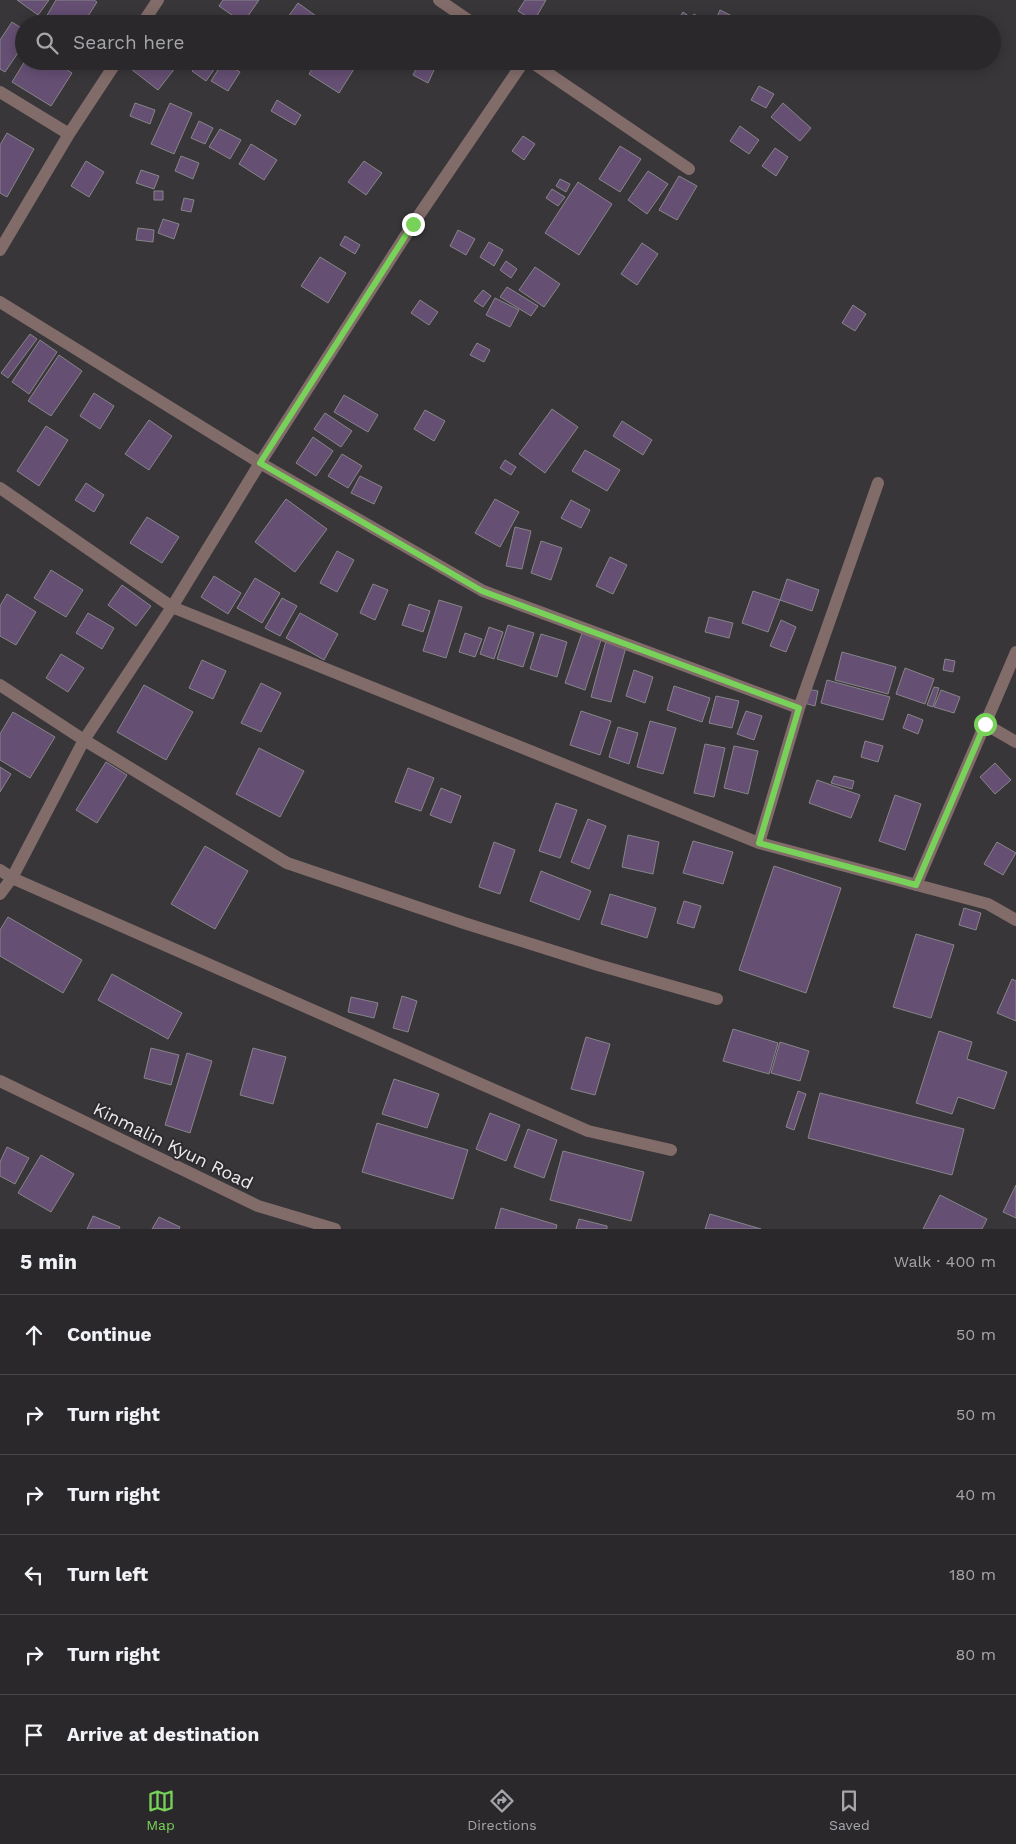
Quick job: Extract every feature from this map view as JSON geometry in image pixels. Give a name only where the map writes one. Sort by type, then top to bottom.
[{"type":"street","points":[[148,15],[158,0]]},
{"type":"street","points":[[439,0],[461,15]]},
{"type":"street","points":[[0,250],[69,134],[111,70]]},
{"type":"street","points":[[0,894],[12,878],[84,740],[172,607],[260,463],[413,224],[518,70]]},
{"type":"street","points":[[543,70],[689,169]]},
{"type":"street","points":[[0,92],[69,134]]},
{"type":"street","points":[[0,302],[260,463],[482,591],[799,708]]},
{"type":"street","points":[[759,843],[799,708],[878,483]]},
{"type":"street","points":[[0,488],[172,607],[759,843],[988,904],[1016,920]]},
{"type":"street","points":[[916,885],[1016,652]]},
{"type":"street","points":[[0,685],[84,740],[287,863],[473,926],[716,999]]},
{"type":"street","points":[[985,724],[1016,742]]},
{"type":"street","points":[[0,870],[12,878],[588,1131],[670,1150]]},
{"type":"street","name":"Kinmalin Kyun Road","points":[[0,1081],[258,1206],[335,1229]]},
{"type":"building","points":[[17,0],[49,0],[38,15]]},
{"type":"building","points":[[56,0],[94,0],[97,2],[89,15],[47,15]]},
{"type":"building","points":[[223,0],[259,0],[249,15],[232,15],[219,6]]},
{"type":"building","points":[[525,0],[546,0],[537,15],[524,15],[518,11]]},
{"type":"building","points":[[298,3],[315,15],[289,15]]},
{"type":"building","points":[[720,10],[730,15],[718,15]]},
{"type":"building","points":[[12,22],[15,24],[15,57],[5,72],[0,69],[0,40]]},
{"type":"building","points":[[19,70],[67,70],[72,73],[51,106],[12,82]]},
{"type":"building","points":[[132,70],[174,70],[158,90]]},
{"type":"building","points":[[193,70],[214,70],[206,81]]},
{"type":"building","points":[[218,70],[237,70],[240,72],[228,91],[211,81]]},
{"type":"building","points":[[311,70],[353,70],[339,93],[309,74]]},
{"type":"building","points":[[416,70],[434,70],[428,83],[413,75]]},
{"type":"building","points":[[759,86],[774,94],[766,108],[751,100]]},
{"type":"building","points":[[277,100],[301,115],[295,125],[271,111]]},
{"type":"building","points":[[135,103],[155,110],[150,124],[130,116]]},
{"type":"building","points":[[170,103],[192,113],[174,154],[151,144]]},
{"type":"building","points":[[783,103],[811,128],[800,141],[771,117]]},
{"type":"building","points":[[199,121],[213,128],[205,144],[191,138]]},
{"type":"building","points":[[740,126],[759,140],[749,154],[730,141]]},
{"type":"building","points":[[220,129],[241,140],[230,159],[209,147]]},
{"type":"building","points":[[7,133],[34,149],[7,197],[0,193],[0,145]]},
{"type":"building","points":[[523,136],[535,144],[524,160],[512,151]]},
{"type":"building","points":[[251,144],[277,160],[264,180],[239,164]]},
{"type":"building","points":[[620,146],[641,159],[620,192],[599,179]]},
{"type":"building","points":[[775,148],[788,157],[776,176],[762,166]]},
{"type":"building","points":[[181,156],[199,163],[193,179],[175,171]]},
{"type":"building","points":[[86,161],[104,172],[89,197],[71,186]]},
{"type":"building","points":[[364,161],[382,173],[366,195],[348,182]]},
{"type":"building","points":[[141,170],[159,176],[154,189],[136,183]]},
{"type":"building","points":[[648,171],[668,184],[647,214],[628,200]]},
{"type":"building","points":[[679,176],[697,186],[677,220],[659,210]]},
{"type":"building","points":[[560,179],[570,184],[566,192],[556,186]]},
{"type":"building","points":[[578,182],[612,204],[579,255],[545,233]]},
{"type":"building","points":[[552,189],[565,197],[558,206],[546,198]]},
{"type":"building","points":[[154,191],[163,191],[163,200],[154,200]]},
{"type":"building","points":[[184,198],[194,200],[191,212],[181,210]]},
{"type":"building","points":[[163,219],[179,224],[174,239],[158,233]]},
{"type":"building","points":[[138,228],[154,230],[153,242],[136,240]]},
{"type":"building","points":[[458,230],[475,239],[466,255],[450,246]]},
{"type":"building","points":[[345,236],[360,245],[355,254],[340,245]]},
{"type":"building","points":[[489,242],[503,250],[494,266],[480,257]]},
{"type":"building","points":[[642,243],[658,254],[637,285],[621,274]]},
{"type":"building","points":[[320,257],[346,273],[328,303],[301,286]]},
{"type":"building","points":[[506,261],[517,269],[511,278],[500,270]]},
{"type":"building","points":[[535,267],[560,284],[544,307],[519,290]]},
{"type":"building","points":[[507,287],[538,306],[531,316],[500,297]]},
{"type":"building","points":[[483,290],[491,296],[483,307],[474,301]]},
{"type":"building","points":[[495,298],[519,310],[510,327],[486,315]]},
{"type":"building","points":[[420,300],[438,312],[429,325],[411,313]]},
{"type":"building","points":[[853,305],[866,314],[855,331],[842,323]]},
{"type":"building","points":[[30,334],[37,339],[8,378],[1,373]]},
{"type":"building","points":[[40,340],[57,352],[29,394],[12,382]]},
{"type":"building","points":[[477,343],[490,350],[484,362],[470,355]]},
{"type":"building","points":[[59,355],[82,371],[51,416],[28,401]]},
{"type":"building","points":[[94,393],[114,406],[100,429],[80,416]]},
{"type":"building","points":[[344,395],[378,415],[368,432],[334,412]]},
{"type":"building","points":[[552,409],[578,427],[545,473],[519,454]]},
{"type":"building","points":[[425,410],[445,421],[434,441],[414,429]]},
{"type":"building","points":[[325,413],[352,431],[341,447],[314,429]]},
{"type":"building","points":[[149,420],[172,436],[149,470],[125,454]]},
{"type":"building","points":[[622,421],[652,440],[643,455],[613,436]]},
{"type":"building","points":[[46,426],[68,440],[39,486],[17,471]]},
{"type":"building","points":[[313,437],[333,451],[316,476],[296,463]]},
{"type":"building","points":[[585,450],[620,470],[607,491],[572,471]]},
{"type":"building","points":[[342,454],[362,466],[348,488],[328,476]]},
{"type":"building","points":[[505,460],[516,467],[511,475],[500,468]]},
{"type":"building","points":[[360,476],[382,487],[374,504],[351,493]]},
{"type":"building","points":[[86,483],[104,495],[94,512],[75,500]]},
{"type":"building","points":[[286,499],[327,529],[295,572],[255,542]]},
{"type":"building","points":[[495,499],[519,512],[500,547],[475,533]]},
{"type":"building","points":[[571,500],[590,510],[581,528],[561,518]]},
{"type":"building","points":[[147,517],[179,537],[162,563],[130,543]]},
{"type":"building","points":[[515,527],[531,531],[522,569],[506,566]]},
{"type":"building","points":[[541,541],[562,548],[551,580],[531,573]]},
{"type":"building","points":[[337,551],[354,560],[337,592],[320,583]]},
{"type":"building","points":[[610,557],[627,565],[613,594],[596,586]]},
{"type":"building","points":[[51,570],[83,590],[66,617],[34,598]]},
{"type":"building","points":[[214,576],[241,593],[228,614],[201,597]]},
{"type":"building","points":[[255,578],[280,593],[262,623],[237,608]]},
{"type":"building","points":[[787,579],[819,590],[812,611],[780,600]]},
{"type":"building","points":[[373,584],[388,590],[375,620],[360,613]]},
{"type":"building","points":[[122,585],[151,606],[136,626],[108,605]]},
{"type":"building","points":[[753,591],[780,600],[768,632],[742,623]]},
{"type":"building","points":[[7,594],[36,612],[16,645],[0,636],[0,606]]},
{"type":"building","points":[[282,598],[297,606],[280,636],[265,628]]},
{"type":"building","points":[[439,600],[462,607],[446,658],[423,651]]},
{"type":"building","points":[[409,604],[430,611],[423,632],[402,625]]},
{"type":"building","points":[[88,613],[114,628],[102,649],[76,633]]},
{"type":"building","points":[[300,613],[338,634],[324,660],[286,638]]},
{"type":"building","points":[[709,617],[733,623],[729,638],[705,632]]},
{"type":"building","points":[[781,620],[796,627],[786,652],[770,646]]},
{"type":"building","points":[[508,625],[534,633],[523,667],[497,659]]},
{"type":"building","points":[[489,627],[503,632],[494,659],[480,654]]},
{"type":"building","points":[[465,633],[482,639],[475,657],[459,652]]},
{"type":"building","points":[[582,633],[601,640],[585,690],[565,683]]},
{"type":"building","points":[[541,634],[567,642],[557,677],[530,669]]},
{"type":"building","points":[[606,641],[626,647],[611,702],[591,697]]},
{"type":"building","points":[[842,652],[896,667],[888,694],[835,680]]},
{"type":"building","points":[[61,654],[84,668],[68,692],[46,678]]},
{"type":"building","points":[[945,659],[955,661],[953,672],[943,670]]},
{"type":"building","points":[[202,660],[226,671],[213,699],[189,688]]},
{"type":"building","points":[[905,668],[934,679],[925,704],[896,694]]},
{"type":"building","points":[[634,670],[653,677],[645,703],[626,696]]},
{"type":"building","points":[[827,680],[890,697],[883,720],[821,703]]},
{"type":"building","points":[[261,683],[281,693],[261,732],[241,723]]},
{"type":"building","points":[[144,685],[193,712],[166,760],[117,732]]},
{"type":"building","points":[[674,686],[710,698],[702,722],[667,710]]},
{"type":"building","points":[[934,687],[939,688],[933,707],[927,705]]},
{"type":"building","points":[[807,689],[818,691],[815,706],[804,703]]},
{"type":"building","points":[[941,690],[960,697],[954,713],[934,707]]},
{"type":"building","points":[[716,696],[739,701],[732,728],[709,723]]},
{"type":"building","points":[[581,711],[611,721],[600,755],[570,745]]},
{"type":"building","points":[[746,711],[762,716],[754,740],[737,734]]},
{"type":"building","points":[[13,712],[55,737],[30,778],[0,760],[0,734]]},
{"type":"building","points":[[908,714],[923,720],[918,734],[903,728]]},
{"type":"building","points":[[650,721],[676,728],[663,774],[637,767]]},
{"type":"building","points":[[618,727],[638,733],[629,764],[609,757]]},
{"type":"building","points":[[865,741],[883,746],[878,762],[861,757]]},
{"type":"building","points":[[705,744],[725,748],[714,797],[694,793]]},
{"type":"building","points":[[734,746],[758,751],[748,794],[724,788]]},
{"type":"building","points":[[259,748],[304,771],[280,817],[236,794]]},
{"type":"building","points":[[106,762],[127,775],[97,823],[76,810]]},
{"type":"building","points":[[995,763],[1011,780],[995,794],[980,777]]},
{"type":"building","points":[[0,767],[11,774],[0,792]]},
{"type":"building","points":[[408,768],[434,778],[421,811],[395,802]]},
{"type":"building","points":[[834,776],[854,781],[852,789],[831,783]]},
{"type":"building","points":[[817,780],[860,795],[851,818],[809,803]]},
{"type":"building","points":[[441,788],[461,796],[451,823],[430,815]]},
{"type":"building","points":[[895,795],[921,804],[905,850],[879,841]]},
{"type":"building","points":[[556,803],[577,810],[560,858],[539,851]]},
{"type":"building","points":[[588,819],[606,826],[589,869],[571,862]]},
{"type":"building","points":[[628,835],[659,842],[653,874],[622,867]]},
{"type":"building","points":[[693,841],[733,852],[723,884],[683,873]]},
{"type":"building","points":[[494,842],[515,850],[500,894],[479,887]]},
{"type":"building","points":[[997,842],[1016,853],[1003,875],[984,864]]},
{"type":"building","points":[[205,846],[248,871],[215,929],[171,904]]},
{"type":"building","points":[[774,866],[841,888],[806,993],[739,970]]},
{"type":"building","points":[[541,871],[591,891],[579,920],[530,901]]},
{"type":"building","points":[[610,894],[656,908],[647,938],[601,924]]},
{"type":"building","points":[[684,901],[701,906],[694,928],[677,923]]},
{"type":"building","points":[[964,908],[981,913],[976,930],[959,925]]},
{"type":"building","points":[[8,917],[82,960],[63,993],[0,956],[0,930]]},
{"type":"building","points":[[916,934],[954,945],[931,1018],[893,1007]]},
{"type":"building","points":[[112,974],[182,1013],[168,1039],[98,1000]]},
{"type":"building","points":[[1012,979],[1016,981],[1016,1021],[997,1013]]},
{"type":"building","points":[[402,996],[417,1001],[408,1032],[393,1028]]},
{"type":"building","points":[[351,997],[378,1003],[374,1018],[348,1012]]},
{"type":"building","points":[[733,1029],[778,1043],[769,1074],[723,1061]]},
{"type":"building","points":[[939,1031],[972,1042],[967,1059],[1007,1072],[994,1109],[958,1097],[952,1114],[916,1103]]},
{"type":"building","points":[[586,1037],[610,1044],[595,1095],[571,1089]]},
{"type":"building","points":[[780,1042],[809,1051],[800,1081],[771,1073]]},
{"type":"building","points":[[151,1048],[179,1055],[171,1085],[144,1078]]},
{"type":"building","points":[[253,1048],[286,1057],[273,1104],[240,1095]]},
{"type":"building","points":[[187,1053],[212,1061],[190,1133],[165,1125]]},
{"type":"building","points":[[394,1079],[439,1094],[427,1128],[382,1114]]},
{"type":"building","points":[[798,1091],[806,1094],[794,1130],[786,1127]]},
{"type":"building","points":[[820,1093],[964,1129],[952,1175],[808,1138]]},
{"type":"building","points":[[490,1113],[520,1125],[506,1161],[476,1149]]},
{"type":"building","points":[[377,1123],[468,1150],[453,1199],[362,1172]]},
{"type":"building","points":[[528,1129],[557,1140],[544,1178],[514,1167]]},
{"type":"building","points":[[7,1147],[29,1158],[15,1184],[0,1176],[0,1162]]},
{"type":"building","points":[[563,1151],[644,1172],[631,1221],[550,1200]]},
{"type":"building","points":[[41,1155],[74,1174],[51,1212],[18,1193]]},
{"type":"building","points":[[1016,1185],[1016,1218],[1003,1212]]},
{"type":"building","points":[[940,1195],[987,1219],[982,1229],[923,1229]]},
{"type":"building","points":[[501,1208],[557,1225],[556,1229],[495,1229]]},
{"type":"building","points":[[710,1214],[761,1229],[705,1229]]},
{"type":"building","points":[[93,1216],[120,1227],[119,1229],[87,1229]]},
{"type":"building","points":[[159,1217],[180,1227],[179,1229],[152,1229]]},
{"type":"building","points":[[579,1219],[607,1226],[607,1229],[576,1229]]},
{"type":"route","points":[[413,224],[260,463],[482,591],[799,708],[759,843],[916,885],[985,724]]}]
